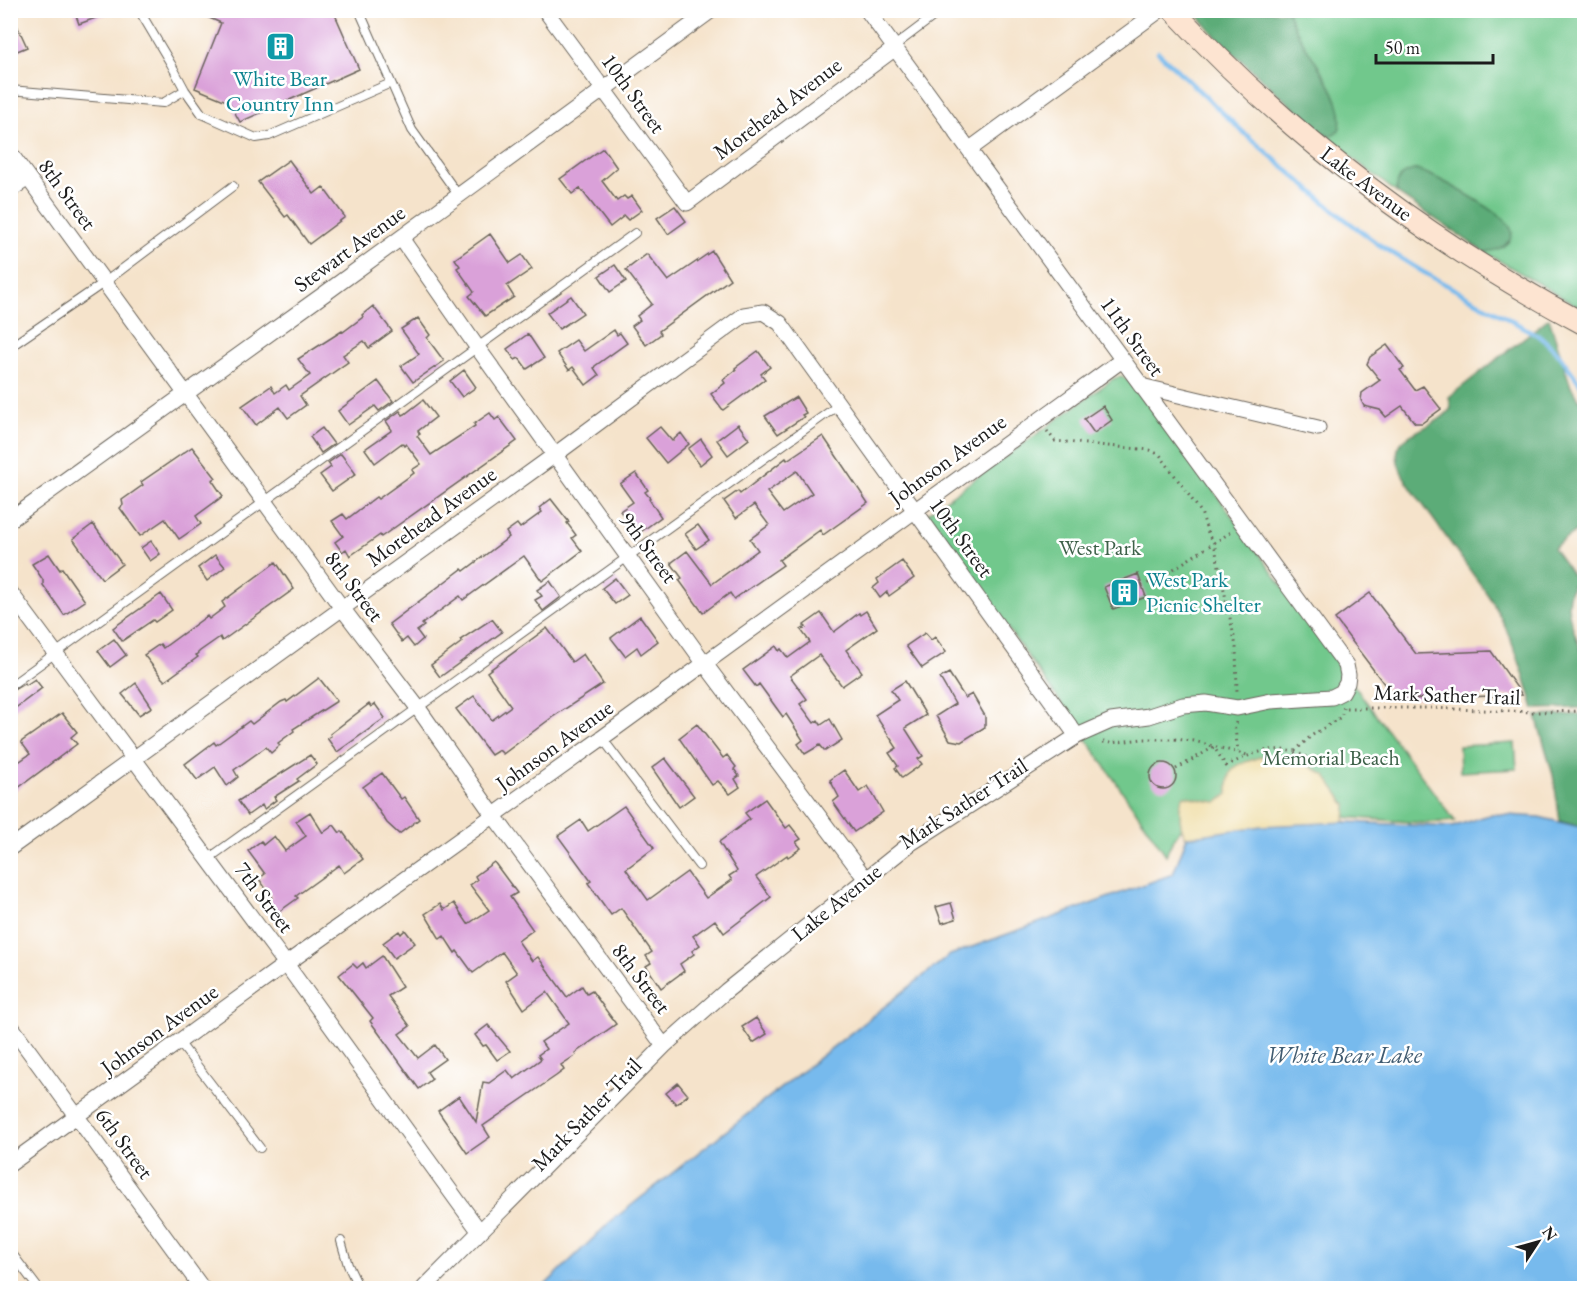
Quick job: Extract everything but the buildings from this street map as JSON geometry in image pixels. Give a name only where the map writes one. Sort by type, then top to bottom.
[{"type":"main road","name":"Lake Avenue","points":[[1173,10],[1229,67],[1282,116],[1365,184],[1421,225],[1584,324]]},
{"type":"street","name":"10th Street","points":[[545,10],[687,203]]},
{"type":"street","name":"Stewart Avenue","points":[[10,520],[712,10]]},
{"type":"street","name":"11th Street","points":[[867,10],[1346,665],[1348,675],[1343,700]]},
{"type":"street","points":[[970,149],[1160,10]]},
{"type":"street","name":"Morehead Avenue","points":[[687,203],[894,48]]},
{"type":"street","name":"8th Street","points":[[10,153],[664,1046]]},
{"type":"street","points":[[10,190],[28,178]]},
{"type":"street","name":"9th Street","points":[[401,238],[705,664],[865,878]]},
{"type":"street","name":"10th Street","points":[[763,312],[780,323],[915,510],[1084,733]]},
{"type":"street","name":"Morehead Avenue","points":[[10,848],[556,454],[744,315],[763,312]]},
{"type":"street","name":"Johnson Avenue","points":[[10,1164],[705,664],[1122,360]]},
{"type":"street","points":[[1141,386],[1318,428]]},
{"type":"street","name":"7th Street","points":[[10,592],[286,964],[480,1232]]},
{"type":"street","name":"Lake Avenue","points":[[424,1288],[664,1046],[726,991],[911,843],[1084,733],[1111,721],[1149,716],[1183,705],[1206,703],[1234,715],[1271,701],[1332,697],[1343,700]]},
{"type":"street","name":"6th Street","points":[[10,1026],[202,1288]]},
{"type":"lane","points":[[139,10],[185,90],[202,114],[256,138],[269,136],[391,83]]},
{"type":"lane","points":[[359,10],[412,130],[459,196]]},
{"type":"lane","points":[[894,48],[942,10]]},
{"type":"lane","points":[[10,90],[164,103],[185,90]]},
{"type":"lane","points":[[10,347],[105,282],[233,186]]},
{"type":"lane","points":[[10,686],[635,233]]},
{"type":"lane","points":[[208,859],[840,404]]},
{"type":"lane","points":[[602,738],[699,866]]},
{"type":"lane","points":[[179,1042],[260,1149]]},
{"type":"lane","points":[[341,1241],[348,1265],[359,1288]]},
{"type":"lane","points":[[10,1251],[38,1288]]},
{"type":"path","points":[[1039,420],[1055,441],[1150,450],[1160,455],[1201,512],[1209,536],[1214,543],[1236,646],[1234,728],[1238,753]]},
{"type":"path","points":[[1142,586],[1161,577],[1242,524]]},
{"type":"path","points":[[1295,751],[1311,736],[1341,717],[1343,700]]},
{"type":"path","name":"Mark Sather Trail","points":[[1332,708],[1343,700],[1429,708],[1535,712],[1584,711]]},
{"type":"path","points":[[1084,733],[1110,744],[1143,739],[1174,739],[1194,741],[1247,755]]},
{"type":"path","points":[[1214,747],[1226,766],[1247,755],[1274,749],[1295,751],[1322,765]]},
{"type":"path","points":[[1176,769],[1214,747]]},
{"type":"green space","points":[[1194,11],[1288,11],[1301,39],[1321,70],[1337,102],[1341,117],[1339,130],[1332,135],[1322,134],[1217,38]]},
{"type":"green space","points":[[1288,11],[1584,11],[1584,310],[1484,252],[1501,246],[1512,233],[1498,216],[1486,207],[1443,181],[1415,170],[1396,188],[1397,193],[1322,134],[1327,135],[1340,127],[1340,112],[1328,83],[1301,40]]},
{"type":"green space","points":[[1415,170],[1449,185],[1492,210],[1509,226],[1511,234],[1509,241],[1498,249],[1484,252],[1397,193],[1400,177]]},
{"type":"green space","points":[[1549,318],[1571,387],[1584,406],[1584,526],[1553,548],[1576,580],[1568,601],[1571,620],[1585,666],[1584,708],[1534,709],[1513,644],[1493,603],[1408,484],[1397,456],[1401,443],[1438,420],[1451,408],[1449,397]]},
{"type":"green space","name":"West Park","points":[[1121,376],[1127,379],[1165,423],[1350,680],[1455,821],[1423,823],[1343,817],[1183,826],[1166,855],[1074,721],[927,516],[929,512],[1113,379]]},
{"type":"green space","points":[[1584,714],[1584,828],[1560,821],[1553,775],[1536,716]]},
{"type":"green space","points":[[1515,743],[1517,769],[1460,772],[1459,746]]},
{"type":"sand","points":[[1260,757],[1296,758],[1325,775],[1346,805],[1345,825],[1196,850],[1181,826],[1180,805],[1184,796],[1218,802],[1228,794],[1229,777],[1234,768]]},
{"type":"water","name":"White Bear Lake","points":[[1492,814],[1539,817],[1584,828],[1584,1288],[542,1288],[610,1222],[950,955],[1173,874],[1187,837],[1262,826],[1347,822],[1452,827]]},
{"type":"waterway","points":[[1158,52],[1244,133],[1342,217],[1378,244],[1423,272],[1541,337],[1558,353],[1584,389]]},
{"type":"place","name":"White Bear Country Inn","points":[[280,46]]},
{"type":"place","name":"West Park Picnic Shelter","points":[[1125,592]]},
{"type":"park label","name":"Memorial Beach","points":[[1331,757]]}]
